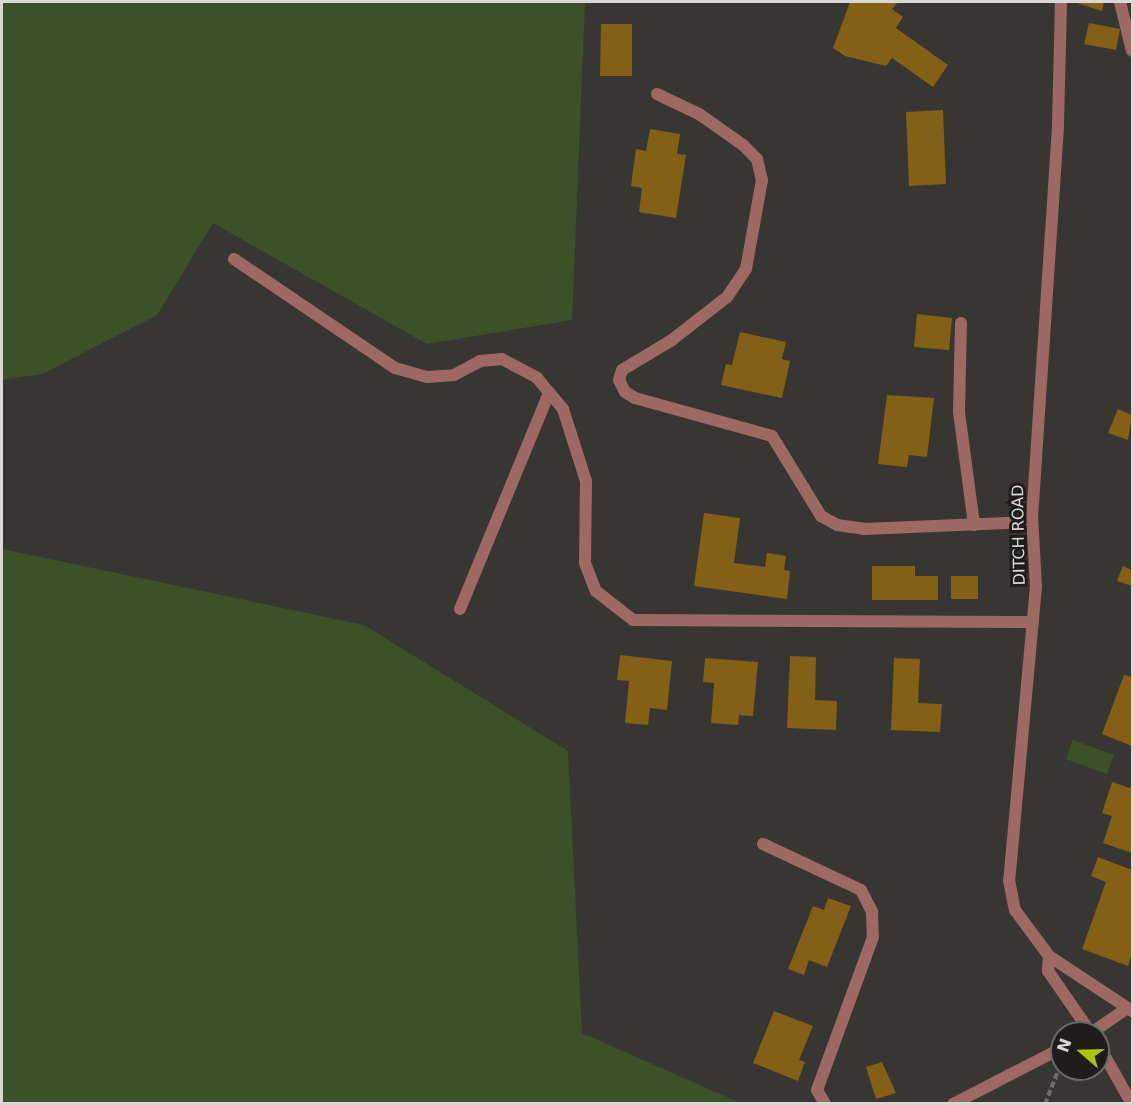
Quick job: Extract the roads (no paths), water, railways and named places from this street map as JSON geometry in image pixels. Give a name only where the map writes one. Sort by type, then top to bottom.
[{"type":"street","name":"DITCH ROAD","points":[[1061,2],[1058,127],[1032,522],[1036,586],[1009,880],[1015,910],[1049,957],[1129,1010]]},
{"type":"street","points":[[1120,2],[1132,51]]},
{"type":"street","points":[[657,94],[699,114],[743,145],[757,159],[762,180],[746,269],[727,297],[672,340],[622,370],[619,380],[625,392],[635,398],[772,436],[821,516],[837,525],[864,529],[1032,522]]},
{"type":"street","points":[[234,259],[395,368],[427,376],[454,375],[480,361],[502,359],[537,378],[563,409],[586,481],[585,562],[596,591],[633,620],[1033,622]]},
{"type":"street","points":[[962,323],[959,412],[974,525]]},
{"type":"street","points":[[460,609],[549,393]]},
{"type":"street","points":[[763,844],[861,890],[872,912],[873,938],[817,1090],[825,1104]]},
{"type":"street","points":[[1049,957],[1048,971],[1083,1021]]},
{"type":"street","points":[[1110,1022],[1129,1010]]},
{"type":"street","points":[[953,1104],[1050,1054]]},
{"type":"street","points":[[1110,1065],[1132,1104]]}]
